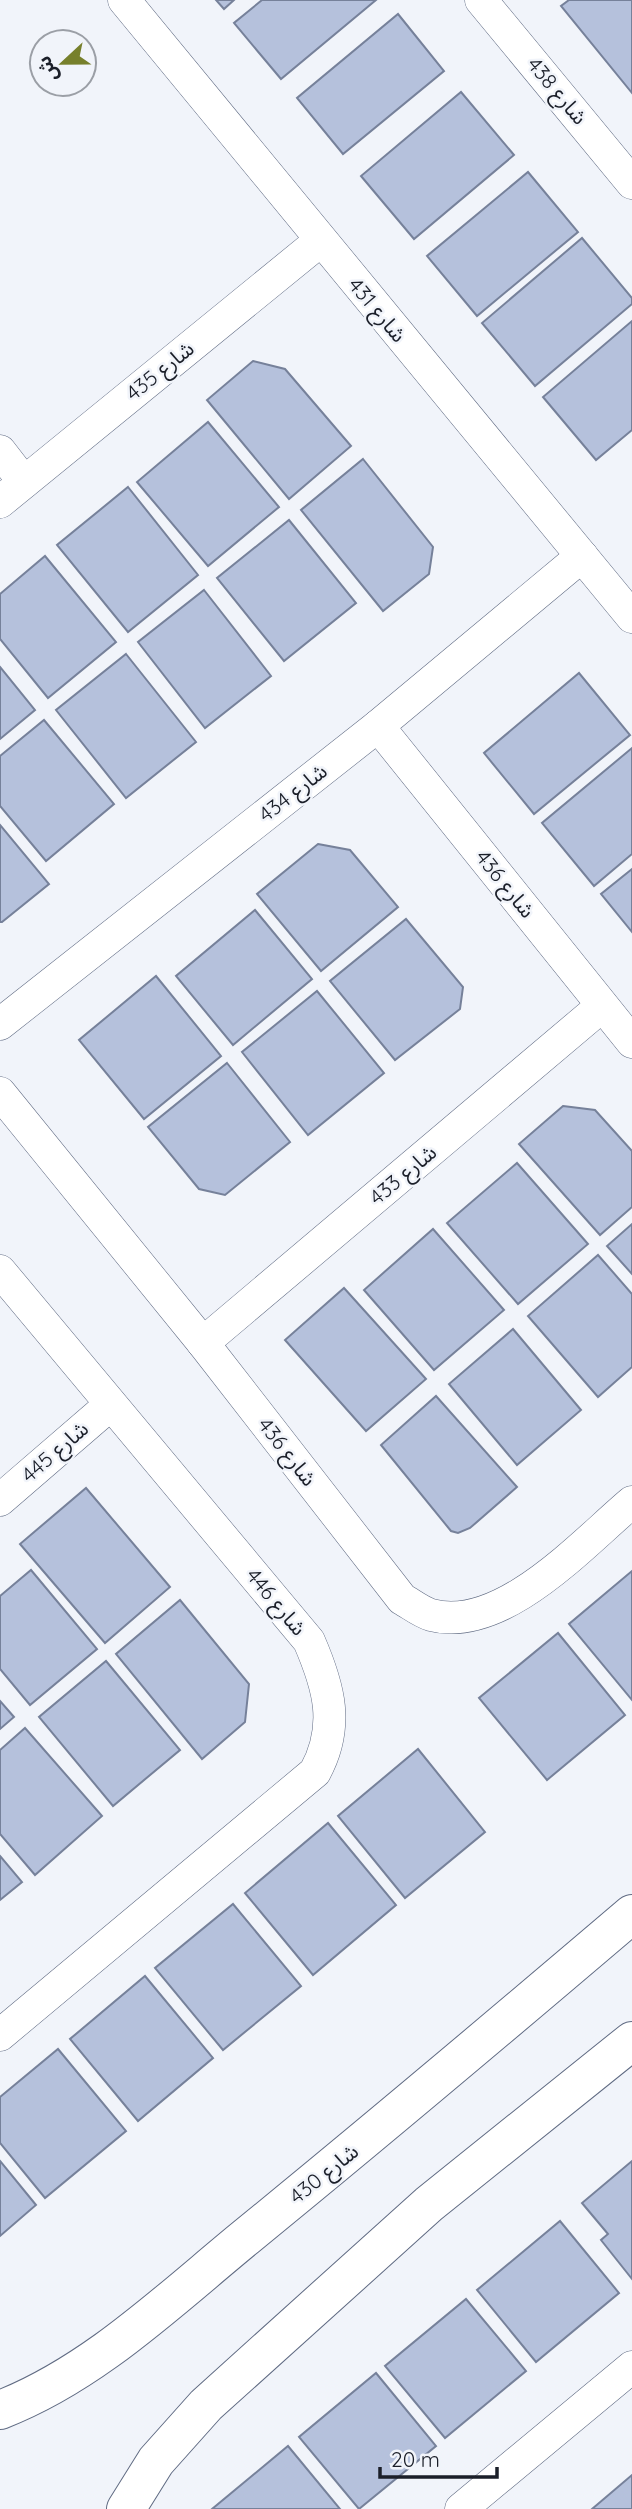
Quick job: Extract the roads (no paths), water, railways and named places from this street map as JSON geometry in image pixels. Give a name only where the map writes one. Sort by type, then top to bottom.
[{"type":"street","name":"شارع 431","points":[[124,0],[320,242],[632,617]]},
{"type":"street","name":"شارع 438","points":[[481,0],[632,183]]},
{"type":"street","name":"شارع 435","points":[[12,492],[320,242]]},
{"type":"street","points":[[0,451],[12,492]]},
{"type":"street","name":"شارع 434","points":[[0,1024],[378,726],[582,556]]},
{"type":"street","name":"شارع 436","points":[[378,726],[632,1042]]},
{"type":"street","name":"شارع 433","points":[[203,1343],[602,1006]]},
{"type":"street","name":"شارع 436","points":[[0,1093],[203,1343],[402,1599],[430,1614],[454,1617],[488,1612],[516,1599],[632,1502]]},
{"type":"street","name":"شارع 446","points":[[0,1271],[309,1641],[327,1683],[330,1721],[326,1752],[315,1772],[0,2035]]},
{"type":"street","name":"شارع 445","points":[[0,1500],[110,1405]]},
{"type":"street","name":"شارع 430","points":[[0,2410],[38,2396],[110,2348],[383,2125],[632,1914]]},
{"type":"street","points":[[126,2509],[156,2462],[206,2405],[429,2204],[632,2040]]},
{"type":"street","points":[[461,2509],[632,2367]]}]
